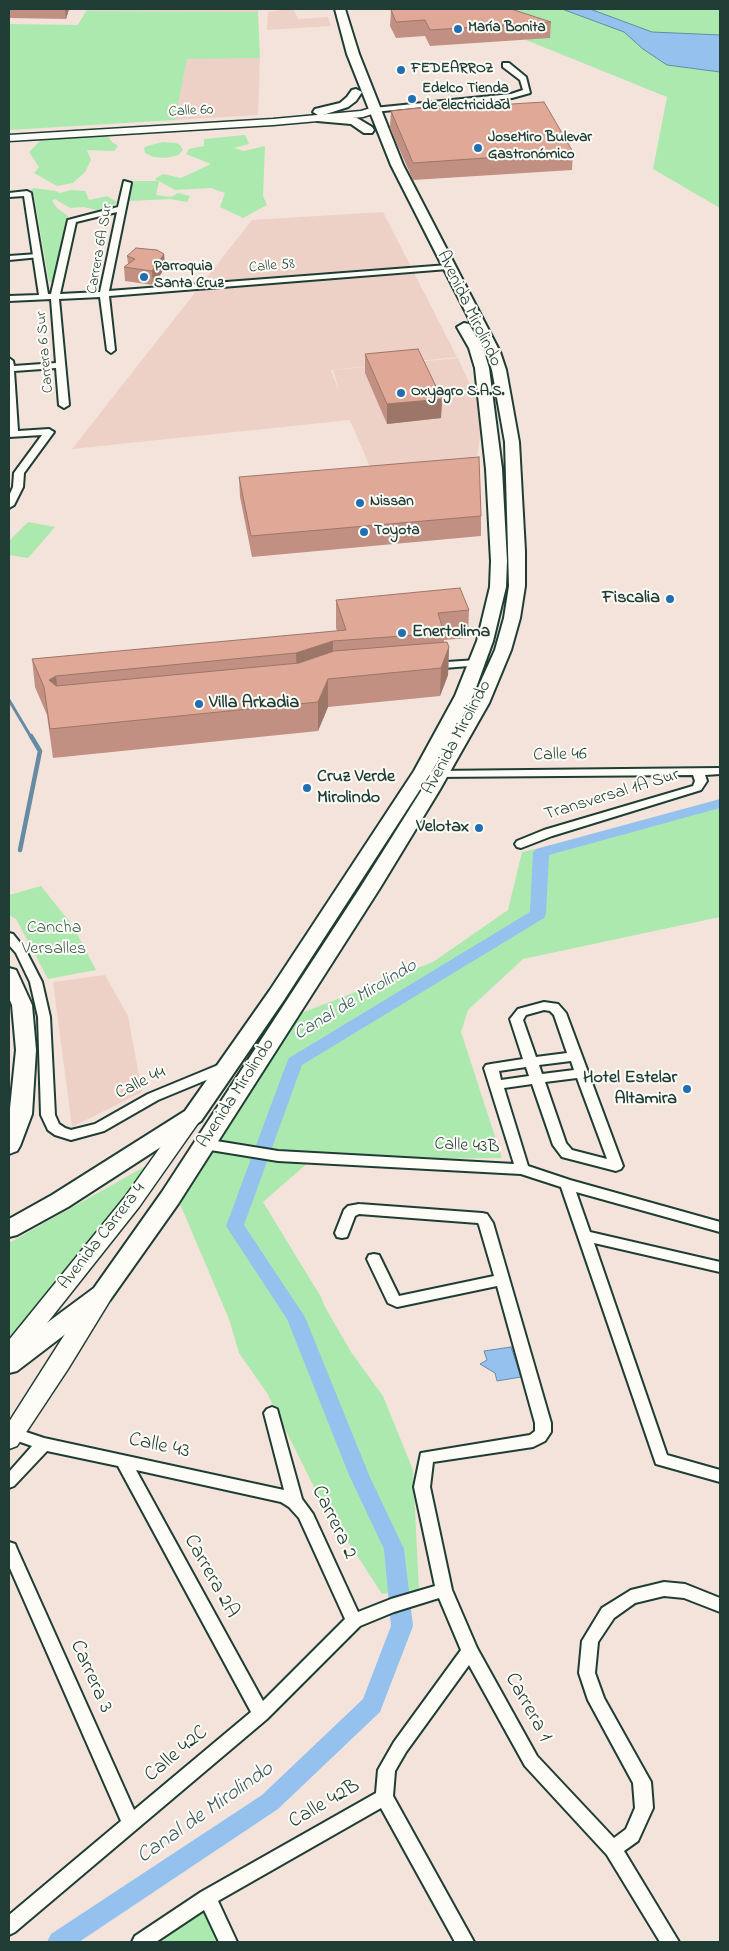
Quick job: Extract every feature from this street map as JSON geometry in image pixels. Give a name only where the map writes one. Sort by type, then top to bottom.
[{"type":"main road","name":"Avenida Mirolindo","points":[[340,9],[353,54],[366,111],[368,130],[375,147]]},
{"type":"main road","name":"Avenida Mirolindo","points":[[9,1364],[102,1294],[170,1198],[408,827],[417,822],[438,793],[431,773],[485,641],[498,587],[499,538],[494,464],[482,368],[476,348],[396,165],[356,92],[331,20]]},
{"type":"main road","points":[[320,115],[344,105],[352,99],[356,92]]},
{"type":"main road","name":"Calle 60","points":[[9,138],[366,111]]},
{"type":"main road","name":"Calle 60","points":[[9,132],[320,115]]},
{"type":"main road","points":[[320,115],[353,121],[368,130]]},
{"type":"main road","name":"Avenida Mirolindo","points":[[9,1228],[60,1201],[193,1116],[480,703],[503,650],[512,618],[517,586],[512,442],[499,370],[493,352],[394,189]]},
{"type":"main road","points":[[9,975],[22,1005],[26,1050],[21,1114],[9,1146]]},
{"type":"main road","name":"Avenida Carrera 4","points":[[9,1355],[132,1202],[193,1116]]},
{"type":"main road","name":"Avenida Carrera 4","points":[[12,1437],[102,1294]]},
{"type":"street","name":"Calle 60","points":[[366,111],[512,96],[527,91],[524,79],[506,65]]},
{"type":"street","name":"Carrera 6A Sur","points":[[111,350],[104,294],[126,182]]},
{"type":"street","name":"Carrera 6 Sur","points":[[9,195],[27,193],[44,297]]},
{"type":"street","name":"Carrera 6 Sur","points":[[64,405],[55,296],[72,220],[121,209]]},
{"type":"street","points":[[9,258],[38,256]]},
{"type":"street","name":"Calle 58","points":[[9,299],[143,292],[441,268]]},
{"type":"street","points":[[9,361],[11,434],[49,432],[19,473],[18,487],[9,505]]},
{"type":"street","points":[[9,369],[61,365]]},
{"type":"street","points":[[419,667],[477,662]]},
{"type":"street","name":"Calle 46","points":[[431,773],[720,771]]},
{"type":"street","name":"Transversal 1A Sur","points":[[521,844],[548,833],[697,788],[701,781],[698,772]]},
{"type":"street","name":"Calle 44","points":[[9,937],[21,952],[36,982],[44,1017],[48,1115],[53,1127],[60,1132],[71,1135],[99,1128],[153,1097],[228,1066]]},
{"type":"street","points":[[544,1006],[554,1007],[560,1013],[616,1166],[573,1156],[562,1150],[531,1062],[516,1019],[522,1012],[544,1006]]},
{"type":"street","points":[[522,1168],[491,1068],[575,1056]]},
{"type":"street","points":[[496,1085],[582,1073]]},
{"type":"street","name":"Calle 43B","points":[[204,1144],[278,1156],[522,1168],[567,1184],[720,1227]]},
{"type":"street","points":[[567,1184],[661,1460],[720,1476]]},
{"type":"street","points":[[342,1233],[349,1214],[353,1210],[360,1209],[482,1218],[486,1224],[502,1280],[397,1302],[393,1299],[374,1259]]},
{"type":"street","points":[[585,1236],[720,1267]]},
{"type":"street","name":"Carrera 1","points":[[502,1280],[544,1423],[543,1432],[540,1437],[533,1441],[426,1457],[422,1487],[444,1590],[470,1651],[531,1762],[613,1849],[670,1942]]},
{"type":"street","name":"Carrera 2","points":[[272,1413],[295,1502],[305,1514],[362,1618]]},
{"type":"street","name":"Calle 43","points":[[12,1437],[284,1496],[295,1502]]},
{"type":"street","points":[[9,1482],[44,1444]]},
{"type":"street","name":"Carrera 2A","points":[[123,1460],[260,1714]]},
{"type":"street","name":"Carrera 3","points":[[9,1549],[131,1823]]},
{"type":"street","points":[[613,1849],[632,1836],[644,1808],[642,1782],[596,1700],[587,1673],[590,1641],[608,1612],[631,1597],[664,1589],[685,1590],[720,1605]]},
{"type":"street","points":[[362,1618],[414,1598],[444,1590]]},
{"type":"street","name":"Calle 42C","points":[[9,1926],[260,1714],[362,1618]]},
{"type":"street","name":"Calle 42B","points":[[141,1942],[207,1898],[384,1797],[387,1770],[400,1747],[470,1651]]},
{"type":"street","points":[[384,1797],[465,1942]]},
{"type":"street","points":[[207,1898],[228,1942]]},
{"type":"shaded area","points":[[87,9],[259,9],[258,12],[86,11]]},
{"type":"shaded area","points":[[294,10],[298,19],[328,17],[331,26],[267,30],[268,12]]},
{"type":"shaded area","points":[[187,58],[260,58],[258,115],[175,120]]},
{"type":"shaded area","points":[[383,212],[457,357],[331,370],[340,394],[333,370],[458,358],[483,414],[477,459],[370,467],[350,420],[72,449],[252,220]]},
{"type":"shaded area","points":[[105,975],[128,1016],[142,1092],[72,1127],[53,982]]},
{"type":"green space","points":[[460,9],[720,9],[720,208],[653,169],[667,97],[526,40],[535,34]]},
{"type":"green space","points":[[86,11],[258,12],[260,58],[187,59],[175,120],[9,130],[9,24],[78,25]]},
{"type":"green space","points":[[106,134],[118,146],[114,151],[87,150],[91,160],[85,172],[73,183],[57,186],[34,173],[39,167],[29,152],[42,137]]},
{"type":"green space","points":[[245,135],[249,144],[234,148],[244,151],[265,146],[263,196],[267,205],[243,218],[220,207],[225,193],[211,188],[175,190],[159,181],[156,195],[171,197],[178,193],[190,196],[187,202],[170,199],[129,201],[128,181],[158,181],[155,179],[163,174],[181,178],[211,164],[186,154],[189,149],[204,146],[204,139]]},
{"type":"green space","points":[[163,142],[176,143],[183,150],[178,155],[166,158],[153,157],[145,153],[144,148],[147,146]]},
{"type":"green space","points":[[33,188],[60,193],[71,190],[85,191],[89,200],[107,196],[117,202],[109,209],[96,210],[84,207],[70,208],[55,199],[52,201],[57,208],[68,216],[54,282],[49,282],[34,196],[31,190]]},
{"type":"green space","points":[[28,522],[55,527],[28,558],[9,555],[9,541]]},
{"type":"green space","points":[[720,807],[720,917],[523,959],[468,1010],[461,1032],[502,1158],[311,1160],[263,1202],[321,1297],[351,1352],[383,1396],[413,1470],[419,1590],[382,1594],[319,1497],[267,1393],[239,1353],[229,1319],[180,1204],[296,1015],[433,962],[508,910],[522,852]]},
{"type":"green space","name":"Cancha Versalles","points":[[41,886],[73,926],[96,970],[48,979],[16,919],[9,915],[9,895]]},
{"type":"green space","points":[[151,1163],[9,1345],[9,1243]]},
{"type":"green space","points":[[205,1901],[224,1942],[143,1942]]},
{"type":"water","points":[[562,9],[590,9],[652,32],[720,35],[720,72],[667,65],[643,49],[624,32]]},
{"type":"water","points":[[511,1347],[521,1377],[497,1381],[495,1373],[480,1364],[487,1360],[484,1351]]},
{"type":"building","points":[[511,9],[551,22],[430,30],[425,20],[396,22],[391,10]]},
{"type":"building","name":"JoseMiro Bulevar Gastronómico","points":[[544,102],[573,152],[413,163],[391,111],[418,108],[431,109]]},
{"type":"building","points":[[136,248],[157,250],[164,254],[152,271],[124,267],[135,259],[127,256]]},
{"type":"building","points":[[418,349],[442,399],[387,404],[365,354]]},
{"type":"building","points":[[479,457],[481,516],[251,536],[239,477]]},
{"type":"building","points":[[460,588],[469,610],[438,613],[444,633],[333,641],[296,653],[56,676],[49,680],[56,686],[299,663],[334,651],[447,642],[449,647],[441,668],[328,679],[318,702],[50,729],[44,687],[32,659],[346,630],[336,600]]},
{"type":"waterway","points":[[9,700],[31,737]]},
{"type":"waterway","points":[[20,850],[40,751],[31,736]]},
{"type":"waterway","name":"Canal de Mirolindo","points":[[59,1942],[270,1802],[372,1705],[402,1626],[394,1549],[359,1475],[296,1317],[235,1226],[295,1062],[538,914],[541,852],[720,803]]},
{"type":"place","name":"María Bonita","points":[[458,29]]},
{"type":"place","name":"FEDEARROZ","points":[[401,70]]},
{"type":"place","name":"Edelco Tienda de electricidad","points":[[412,99]]},
{"type":"place","name":"JoseMiro Bulevar Gastronómico","points":[[478,148]]},
{"type":"place","name":"Parroquia Santa Cruz","points":[[144,277]]},
{"type":"place","name":"Oxyagro S.A.S.","points":[[401,393]]},
{"type":"place","name":"Nissan","points":[[360,503]]},
{"type":"place","name":"Toyota","points":[[364,532]]},
{"type":"place","name":"Fiscalia","points":[[670,599]]},
{"type":"place","name":"Enertolima","points":[[402,633]]},
{"type":"place","name":"Villa Arkadia","points":[[199,704]]},
{"type":"place","name":"Cruz Verde Mirolindo","points":[[307,788]]},
{"type":"place","name":"Velotax","points":[[479,828]]},
{"type":"place","name":"Hotel Estelar Altamira","points":[[687,1089]]}]
